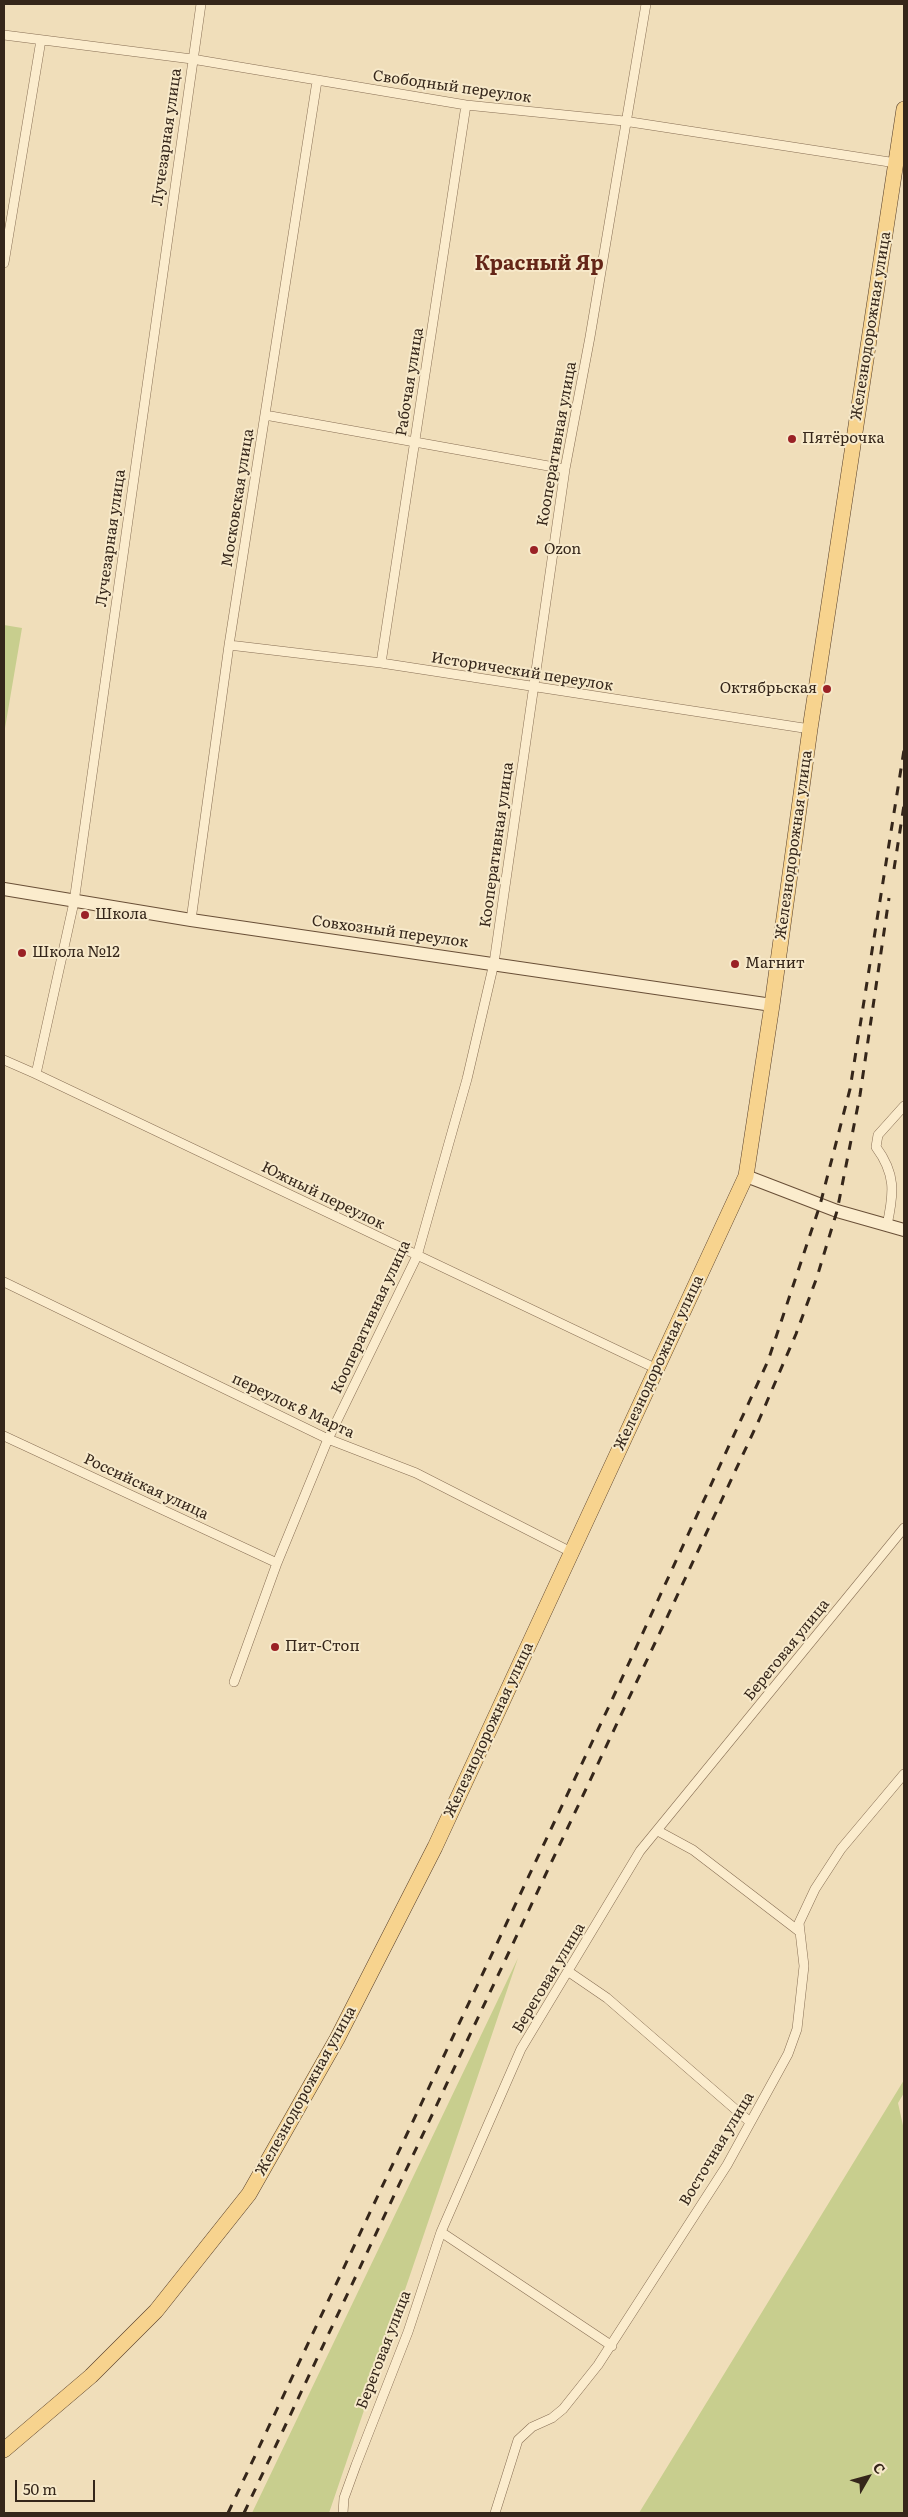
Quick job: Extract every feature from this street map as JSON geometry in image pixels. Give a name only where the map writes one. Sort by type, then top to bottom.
[{"type":"main road","name":"Железнодорожная улица","points":[[4,2450],[91,2376],[156,2312],[249,2194],[337,2039],[435,1847],[746,1176],[772,1005],[810,729],[904,110]]},
{"type":"street","name":"Лучезарная улица","points":[[36,1074],[74,902],[201,4]]},
{"type":"street","name":"Кооперативная улица","points":[[234,1682],[278,1564],[328,1439],[418,1256],[467,1079],[494,964],[565,469],[590,337],[624,121],[646,4]]},
{"type":"street","name":"Свободный переулок","points":[[4,35],[192,59],[466,105],[624,121],[896,163]]},
{"type":"street","points":[[4,263],[41,40]]},
{"type":"street","name":"Московская улица","points":[[191,920],[230,645],[317,80]]},
{"type":"street","name":"Рабочая улица","points":[[381,663],[466,105]]},
{"type":"street","points":[[265,415],[565,469]]},
{"type":"street","name":"Исторический переулок","points":[[230,645],[381,663],[533,688],[810,729]]},
{"type":"street","name":"Совхозный переулок","points":[[4,889],[191,920],[772,1005]]},
{"type":"street","name":"Южный переулок","points":[[4,1060],[657,1369]]},
{"type":"street","points":[[887,1225],[894,1196],[892,1178],[884,1158],[876,1147],[878,1135],[904,1106]]},
{"type":"street","points":[[746,1176],[837,1211],[904,1230]]},
{"type":"street","name":"переулок 8 Марта","points":[[4,1282],[328,1439],[416,1473],[571,1552]]},
{"type":"street","name":"Российская улица","points":[[4,1436],[278,1564]]},
{"type":"street","name":"Береговая улица","points":[[343,2513],[344,2498],[408,2332],[441,2232],[521,2049],[640,1851],[904,1528]]},
{"type":"street","name":"Восточная улица","points":[[495,2513],[518,2440],[532,2428],[552,2418],[563,2409],[612,2346],[726,2165],[788,2054],[797,2029],[804,1966],[799,1924],[815,1889],[836,1856],[904,1774]]},
{"type":"street","points":[[658,1831],[693,1850],[800,1932]]},
{"type":"street","points":[[568,1972],[607,1998],[750,2122]]},
{"type":"street","points":[[441,2232],[612,2346]]},
{"type":"green space","points":[[4,625],[22,628],[4,734]]},
{"type":"green space","points":[[518,1958],[329,2513],[252,2513]]},
{"type":"green space","points":[[904,2080],[904,2093],[898,2103],[904,2130],[904,2513],[639,2513]]},
{"type":"railway","points":[[228,2513],[611,1702],[768,1361],[820,1205],[850,1089],[904,750]]},
{"type":"railway","points":[[894,869],[904,805]]},
{"type":"railway","points":[[244,2513],[663,1626],[759,1420],[796,1334],[817,1277],[837,1211],[860,1095],[889,898]]},
{"type":"place","name":"Пятёрочка","points":[[792,439]]},
{"type":"place","name":"Ozon","points":[[534,550]]},
{"type":"place","name":"Октябрьская","points":[[827,689]]},
{"type":"place","name":"Школа","points":[[85,915]]},
{"type":"place","name":"Школа №12","points":[[22,953]]},
{"type":"place","name":"Магнит","points":[[735,964]]},
{"type":"place","name":"Пит-Стоп","points":[[275,1647]]},
{"type":"district","name":"Красный Яр","points":[[539,264]]}]
